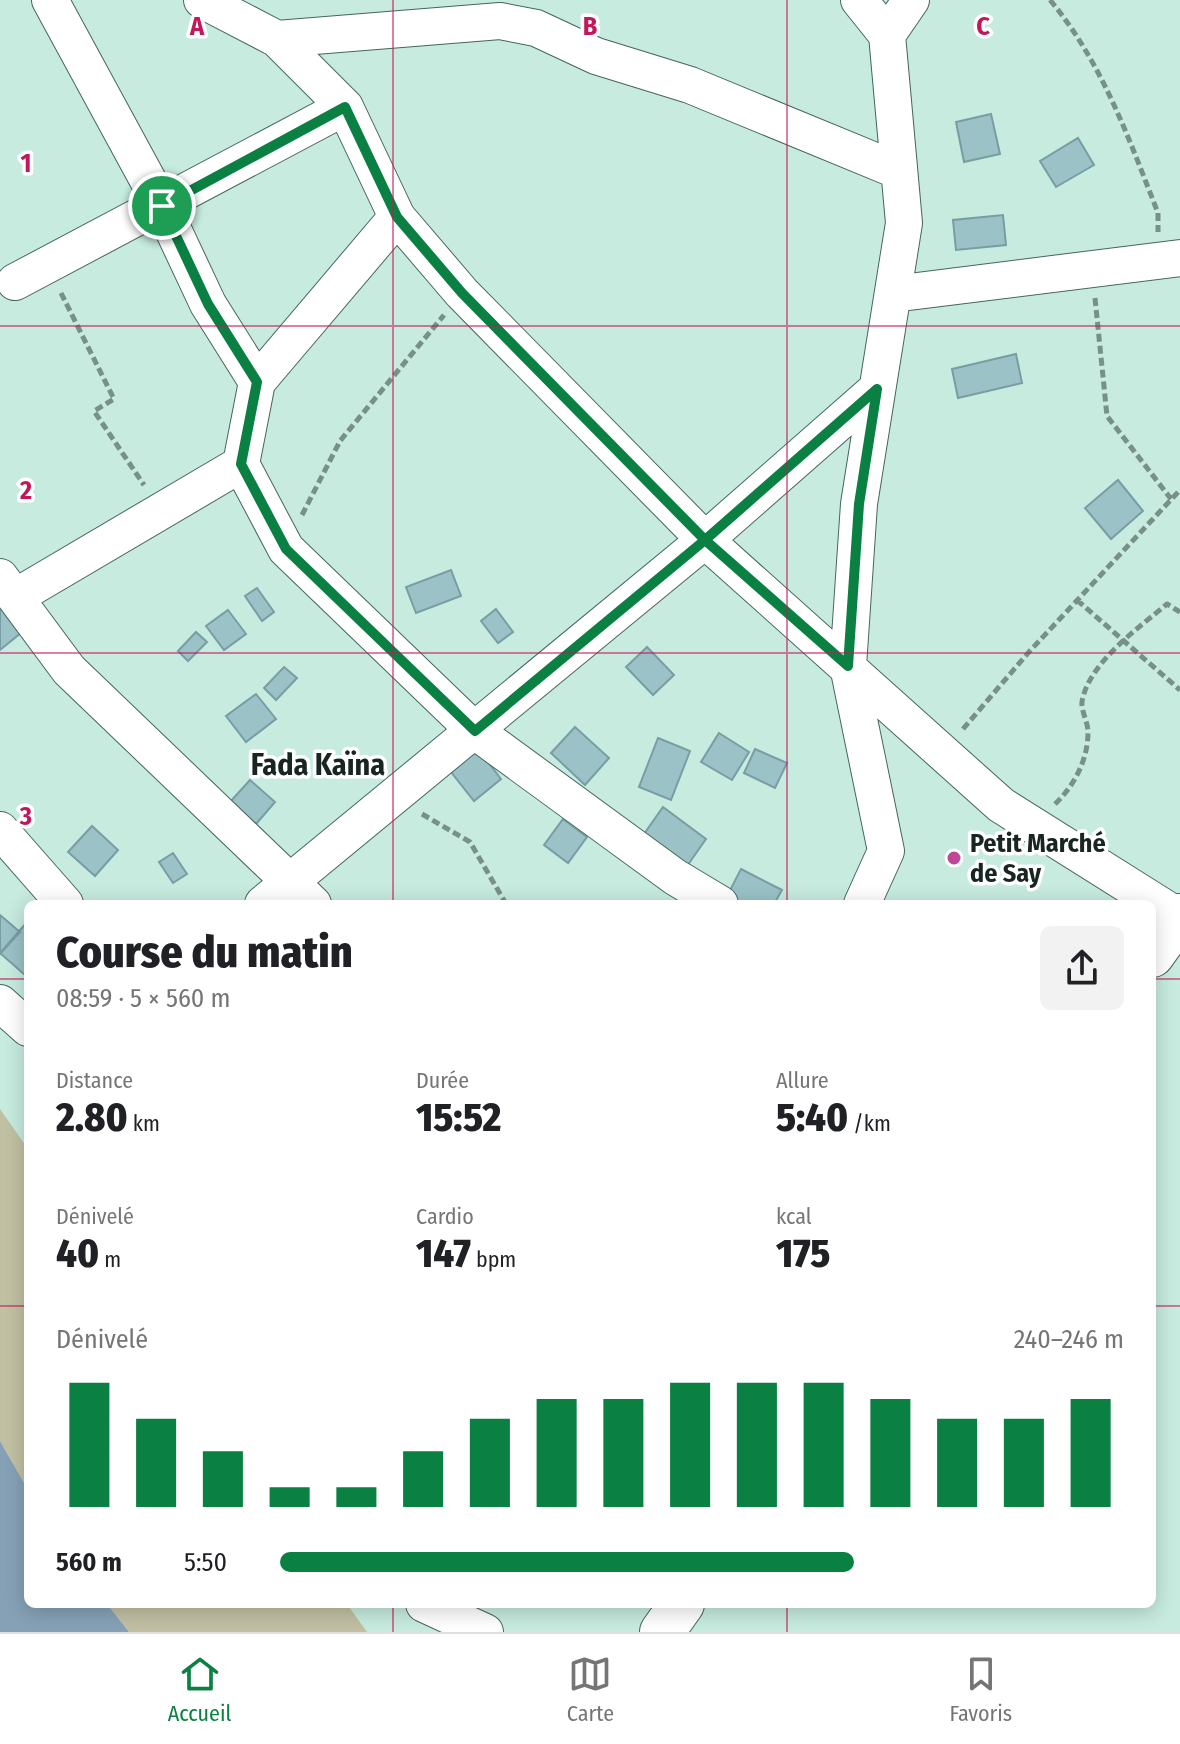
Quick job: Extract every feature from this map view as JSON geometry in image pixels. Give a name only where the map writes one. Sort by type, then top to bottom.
[{"type":"street","points":[[50,0],[162,206],[208,304],[257,382]]},
{"type":"street","points":[[202,0],[277,39],[345,107],[397,217],[462,293],[705,540],[1001,805],[1153,900]]},
{"type":"street","points":[[859,0],[887,35],[904,223],[859,504],[848,666],[886,851],[864,900]]},
{"type":"street","points":[[887,35],[911,0]]},
{"type":"street","points":[[277,39],[500,21],[536,28],[596,56],[690,85],[899,171]]},
{"type":"street","points":[[15,282],[345,107]]},
{"type":"street","points":[[397,217],[257,382],[241,464],[286,549],[475,731],[675,877],[713,900]]},
{"type":"street","points":[[893,294],[1092,269],[1172,265]]},
{"type":"street","points":[[241,464],[9,586],[69,670],[288,897],[393,796],[705,540],[877,389]]},
{"type":"street","points":[[0,830],[61,900]]},
{"type":"street","points":[[1156,902],[1180,917],[1156,950]]},
{"type":"street","points":[[0,1003],[24,1024]]},
{"type":"street","points":[[433,1608],[485,1632]]},
{"type":"path","points":[[1050,0],[1077,31],[1113,102],[1158,213],[1172,265]]},
{"type":"path","points":[[47,266],[114,399],[94,411],[160,509]]},
{"type":"path","points":[[1092,269],[1107,416],[1171,499]]},
{"type":"path","points":[[286,549],[340,441],[462,293]]},
{"type":"path","points":[[943,753],[1077,600],[1180,490]]},
{"type":"path","points":[[1077,600],[1180,690]]},
{"type":"path","points":[[1033,826],[1068,792],[1082,765],[1088,732],[1082,702],[1096,672],[1123,640],[1167,604],[1180,612]]},
{"type":"path","points":[[393,796],[470,842],[504,900]]},
{"type":"shaded area","points":[[0,1109],[24,1143],[24,1483],[0,1441]]},
{"type":"shaded area","points":[[110,1608],[350,1608],[367,1632],[129,1632]]},
{"type":"water","points":[[0,1441],[24,1483],[24,1608],[110,1608],[129,1632],[0,1632]]},
{"type":"building","points":[[991,114],[1000,154],[964,162],[956,122]]},
{"type":"building","points":[[1078,138],[1094,165],[1056,187],[1040,161]]},
{"type":"building","points":[[1003,215],[1006,245],[956,250],[953,220]]},
{"type":"building","points":[[1016,354],[1022,383],[958,398],[952,369]]},
{"type":"building","points":[[1118,480],[1143,511],[1111,539],[1085,508]]},
{"type":"building","points":[[451,570],[461,596],[416,613],[406,587]]},
{"type":"building","points":[[257,588],[274,612],[262,621],[245,596]]},
{"type":"building","points":[[0,605],[22,632],[0,650]]},
{"type":"building","points":[[496,609],[513,632],[498,643],[481,621]]},
{"type":"building","points":[[228,610],[246,634],[224,650],[206,626]]},
{"type":"building","points":[[196,632],[207,642],[188,661],[178,651]]},
{"type":"building","points":[[647,647],[674,675],[653,695],[626,667]]},
{"type":"building","points":[[284,667],[297,678],[276,700],[264,688]]},
{"type":"building","points":[[256,694],[276,719],[246,742],[226,716]]},
{"type":"building","points":[[575,727],[609,758],[585,785],[551,753]]},
{"type":"building","points":[[719,733],[749,752],[732,780],[701,762]]},
{"type":"building","points":[[658,738],[690,751],[671,800],[639,787]]},
{"type":"building","points":[[475,745],[501,779],[474,801],[447,767]]},
{"type":"building","points":[[755,749],[787,763],[775,788],[744,773]]},
{"type":"building","points":[[250,780],[275,802],[256,824],[230,802]]},
{"type":"building","points":[[663,807],[706,839],[687,866],[644,834]]},
{"type":"building","points":[[563,819],[587,837],[568,863],[544,845]]},
{"type":"building","points":[[92,826],[118,850],[95,876],[68,852]]},
{"type":"building","points":[[173,853],[187,874],[173,883],[159,862]]},
{"type":"building","points":[[741,869],[782,890],[776,900],[735,900],[727,896]]},
{"type":"building","points":[[0,915],[20,932],[0,954]]},
{"type":"building","points":[[24,926],[24,974],[0,953]]},
{"type":"place","name":"Petit Marché de Say","points":[[954,858]]},
{"type":"district","name":"Fada Kaïna","points":[[318,765]]},
{"type":"route","points":[[162,206],[208,304],[257,382],[241,464],[286,549],[475,731],[705,540],[848,666],[859,504],[877,389],[705,540],[462,293],[397,217],[345,107],[162,206]]}]
